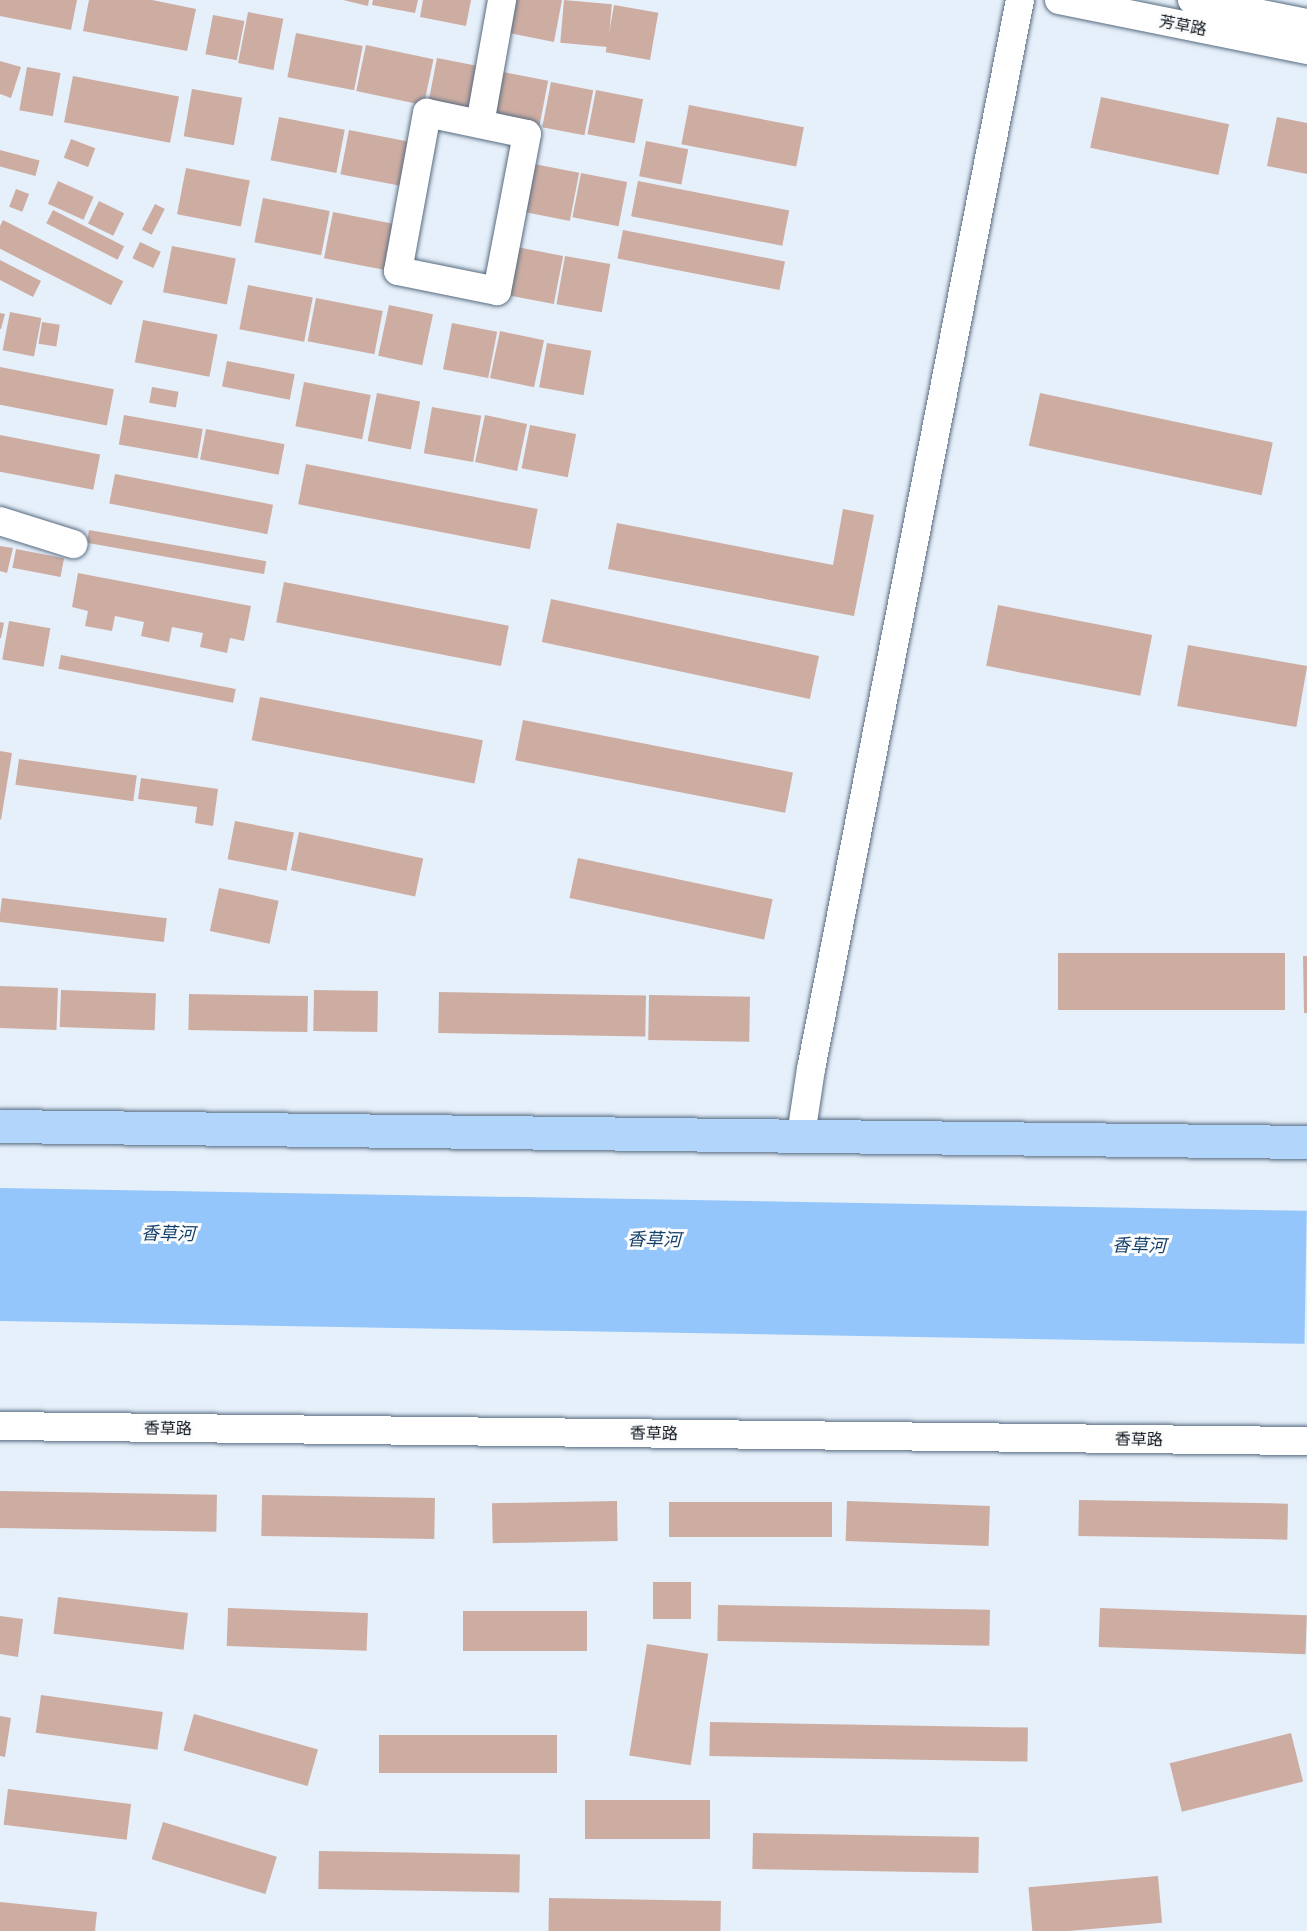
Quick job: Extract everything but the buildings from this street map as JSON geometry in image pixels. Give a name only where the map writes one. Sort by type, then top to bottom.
[{"type":"main road","points":[[0,1126],[1307,1142]]},
{"type":"street","points":[[480,124],[502,0]]},
{"type":"street","points":[[801,1136],[811,1069],[1020,0]]},
{"type":"street","name":"芳草路","points":[[1059,0],[1307,50]]},
{"type":"street","name":"芳草路","points":[[1192,0],[1307,23]]},
{"type":"street","points":[[427,113],[480,124],[527,134],[497,291],[398,271],[427,113]]},
{"type":"street","points":[[0,521],[73,543]]},
{"type":"street","name":"香草路","points":[[0,1426],[1307,1441]]},
{"type":"water","name":"香草河","points":[[0,1188],[1307,1211],[1304,1344],[0,1321]]}]
